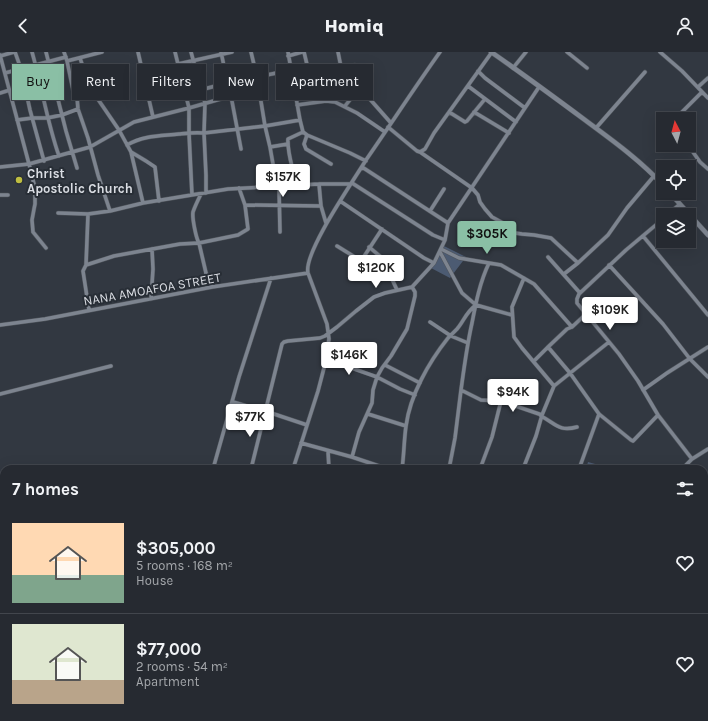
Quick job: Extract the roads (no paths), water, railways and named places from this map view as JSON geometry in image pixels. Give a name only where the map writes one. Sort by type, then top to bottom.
[{"type":"street","points":[[19,64],[14,52],[0,56],[30,164],[36,196],[32,220],[33,232],[46,248]]},
{"type":"street","points":[[32,52],[35,64]]},
{"type":"street","points":[[46,52],[77,168]]},
{"type":"street","points":[[64,52],[77,97],[78,109],[110,211]]},
{"type":"street","points":[[38,64],[49,61],[80,58],[102,52]]},
{"type":"street","points":[[138,52],[153,117]]},
{"type":"street","points":[[175,52],[178,64],[221,53],[232,52]]},
{"type":"street","points":[[191,52],[194,64]]},
{"type":"street","points":[[251,52],[254,64]]},
{"type":"street","points":[[290,64],[288,54],[303,52],[307,64]]},
{"type":"street","points":[[338,52],[340,64]]},
{"type":"street","points":[[294,465],[318,391],[326,359],[329,333],[326,320],[308,273],[307,269],[309,261],[317,241],[340,201],[388,127],[440,52]]},
{"type":"street","points":[[420,152],[425,149],[434,133],[491,52],[560,101],[631,155],[654,176],[627,208],[608,235],[564,274]]},
{"type":"street","points":[[513,68],[526,52]]},
{"type":"street","points":[[567,52],[587,68]]},
{"type":"street","points":[[660,52],[682,71],[708,98]]},
{"type":"street","points":[[221,53],[223,64]]},
{"type":"street","points":[[80,58],[93,92],[119,130],[131,152],[143,203]]},
{"type":"street","points":[[5,73],[12,71]]},
{"type":"street","points":[[478,71],[484,78],[525,108]]},
{"type":"street","points":[[596,128],[645,72]]},
{"type":"street","points":[[698,87],[708,78]]},
{"type":"street","points":[[468,86],[516,122]]},
{"type":"street","points":[[252,465],[282,344],[288,341],[320,338],[325,336],[374,297],[412,287],[434,263],[445,240],[448,223],[539,87]]},
{"type":"street","points":[[0,93],[10,90]]},
{"type":"street","points":[[682,112],[702,92]]},
{"type":"street","points":[[449,112],[465,122],[485,99]]},
{"type":"street","points":[[28,100],[44,161]]},
{"type":"street","points":[[43,100],[59,156]]},
{"type":"street","points":[[187,100],[189,108],[192,195]]},
{"type":"street","points":[[204,100],[206,193]]},
{"type":"street","points":[[0,167],[44,161],[90,147],[134,122],[216,100]]},
{"type":"street","points":[[232,100],[241,149]]},
{"type":"street","points":[[261,100],[278,187],[280,232]]},
{"type":"street","points":[[296,100],[300,120],[305,134],[304,144],[306,149],[332,164]]},
{"type":"street","points":[[345,106],[350,100]]},
{"type":"street","points":[[371,100],[391,123]]},
{"type":"street","points":[[297,105],[326,101],[335,102],[345,106],[385,132]]},
{"type":"street","points":[[17,120],[47,118],[78,109]]},
{"type":"street","points":[[474,112],[509,133]]},
{"type":"street","points":[[127,145],[137,140],[155,136],[265,126],[300,120]]},
{"type":"street","points":[[388,127],[417,151],[472,188],[478,195],[485,210],[492,217],[503,223],[515,233],[551,238],[578,263]]},
{"type":"street","points":[[296,186],[288,138],[305,134],[366,161]]},
{"type":"street","points":[[270,147],[288,144]]},
{"type":"street","points":[[131,152],[155,167],[159,201]]},
{"type":"street","points":[[693,152],[700,162],[708,169]]},
{"type":"street","points":[[362,167],[448,223]]},
{"type":"street","points":[[319,184],[320,206],[326,224]]},
{"type":"street","points":[[58,213],[88,214],[110,211],[143,203],[239,188],[351,184],[433,235],[445,240]]},
{"type":"street","points":[[86,265],[114,256],[180,244],[200,243],[238,235],[248,229],[245,205],[239,188]]},
{"type":"street","points":[[430,211],[444,189]]},
{"type":"street","points":[[201,194],[193,212],[193,216],[206,273],[212,287]]},
{"type":"street","points":[[0,195],[8,195]]},
{"type":"street","points":[[676,200],[708,235]]},
{"type":"street","points":[[340,201],[424,258],[434,263]]},
{"type":"street","points":[[675,208],[680,204]]},
{"type":"street","points":[[245,205],[320,206]]},
{"type":"street","points":[[88,214],[86,265],[83,271],[89,310]]},
{"type":"street","points":[[656,225],[609,265],[580,293],[577,303],[623,359],[658,415],[692,459]]},
{"type":"street","points":[[336,246],[361,260],[382,229]]},
{"type":"street","points":[[643,236],[708,315]]},
{"type":"street","points":[[369,247],[384,261],[397,290]]},
{"type":"street","points":[[151,299],[153,269],[152,249]]},
{"type":"street","points":[[441,250],[459,258],[501,265],[524,278],[534,284],[572,327]]},
{"type":"street","points":[[441,250],[462,292],[476,305],[512,315]]},
{"type":"street","points":[[548,258],[580,293]]},
{"type":"street","points":[[450,465],[468,343],[479,291],[489,263]]},
{"type":"street","points":[[609,265],[662,324],[690,359],[708,377]]},
{"type":"street","name":"NANA AMOAFOA STREET","points":[[0,325],[45,319],[212,287],[308,273]]},
{"type":"street","points":[[214,465],[239,377],[271,278]]},
{"type":"street","points":[[524,278],[512,307],[514,337],[554,386]]},
{"type":"street","points":[[352,458],[358,436],[372,403],[373,390],[377,377],[407,329],[415,296],[412,287]]},
{"type":"street","points":[[402,465],[408,414],[420,383],[427,368],[457,329],[470,309],[476,305]]},
{"type":"street","points":[[534,361],[586,314]]},
{"type":"street","points":[[430,322],[451,336],[468,343]]},
{"type":"street","points":[[525,465],[536,436],[541,415],[554,386],[609,342]]},
{"type":"street","points":[[643,390],[708,347]]},
{"type":"street","points":[[548,348],[570,373],[599,414],[630,440],[633,441],[658,415]]},
{"type":"street","points":[[326,359],[377,377],[415,395]]},
{"type":"street","points":[[385,365],[420,383]]},
{"type":"street","points":[[0,394],[111,366]]},
{"type":"street","points":[[461,390],[481,400],[501,401],[541,415],[556,426],[563,429],[577,427]]},
{"type":"street","points":[[481,465],[492,437],[501,401]]},
{"type":"street","points":[[233,402],[307,425]]},
{"type":"street","points":[[368,414],[406,426]]},
{"type":"street","points":[[580,465],[599,414]]},
{"type":"street","points":[[301,443],[375,465]]},
{"type":"street","points":[[686,465],[692,459],[708,449]]},
{"type":"street","points":[[328,451],[329,465]]},
{"type":"place","name":"Christ Apostolic Church","points":[[19,180]]}]
